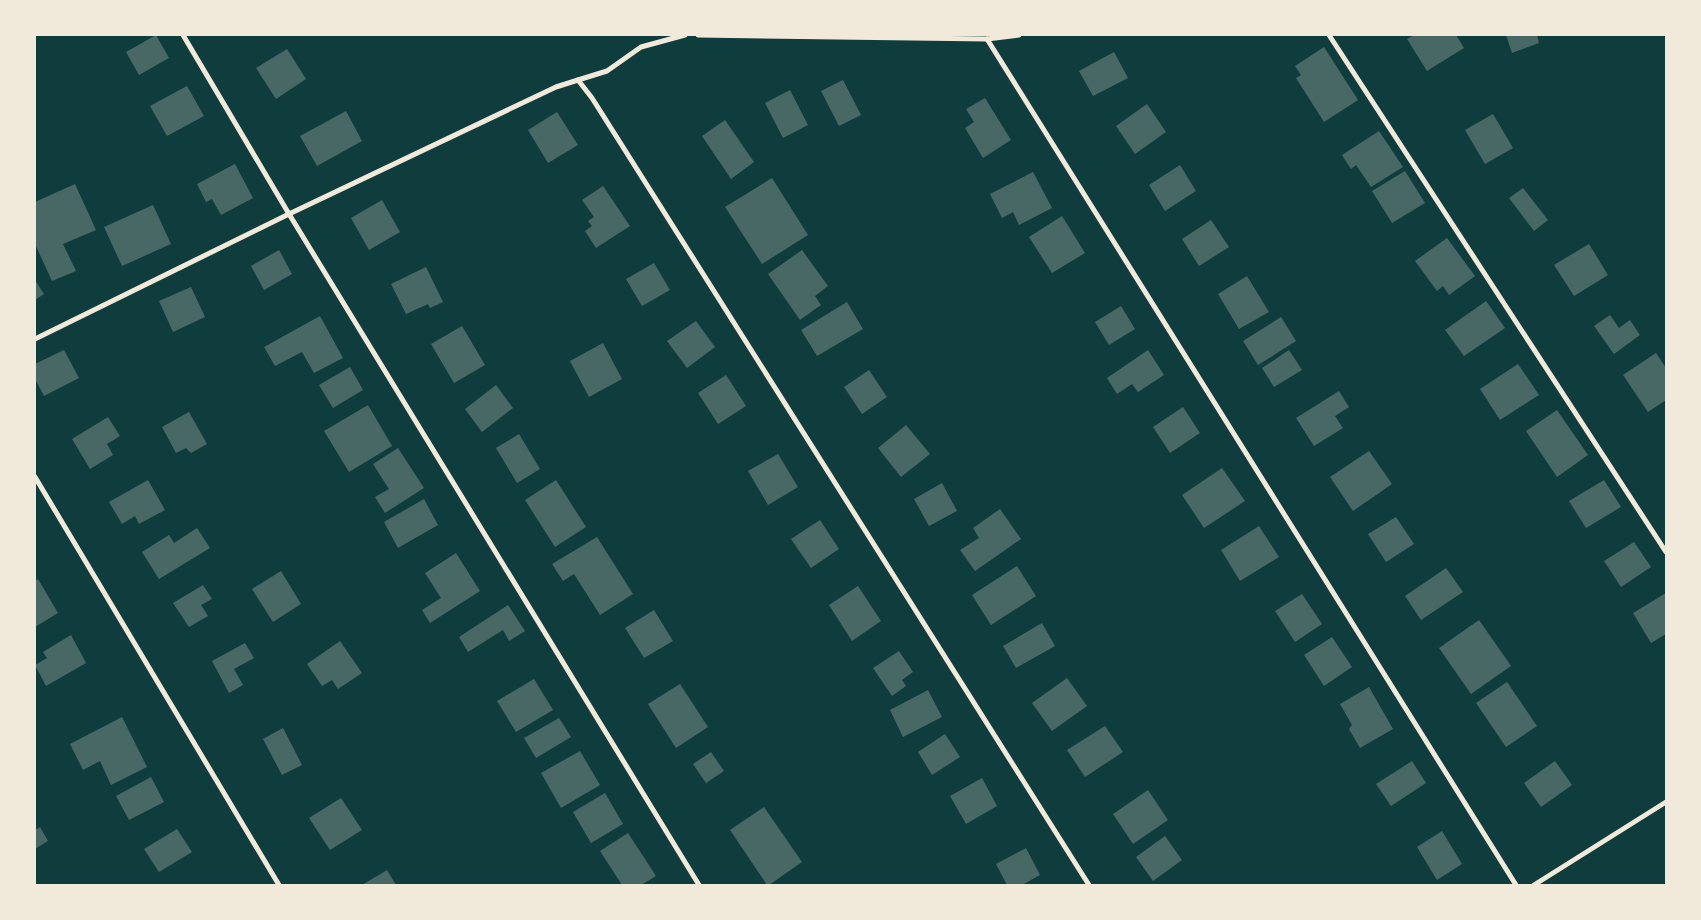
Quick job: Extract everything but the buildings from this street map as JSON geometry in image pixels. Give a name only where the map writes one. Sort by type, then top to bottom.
[{"type":"street","points":[[183,35],[288,214],[700,885]]},
{"type":"street","points":[[35,339],[288,214],[556,86],[607,71],[641,47],[685,35]]},
{"type":"street","points":[[698,35],[987,39],[1019,35]]},
{"type":"street","points":[[1329,35],[1666,552]]},
{"type":"street","points":[[987,39],[1516,885]]},
{"type":"street","points":[[578,80],[592,98],[1089,885]]},
{"type":"street","points":[[35,478],[279,885]]},
{"type":"street","points":[[1534,885],[1666,802]]}]
